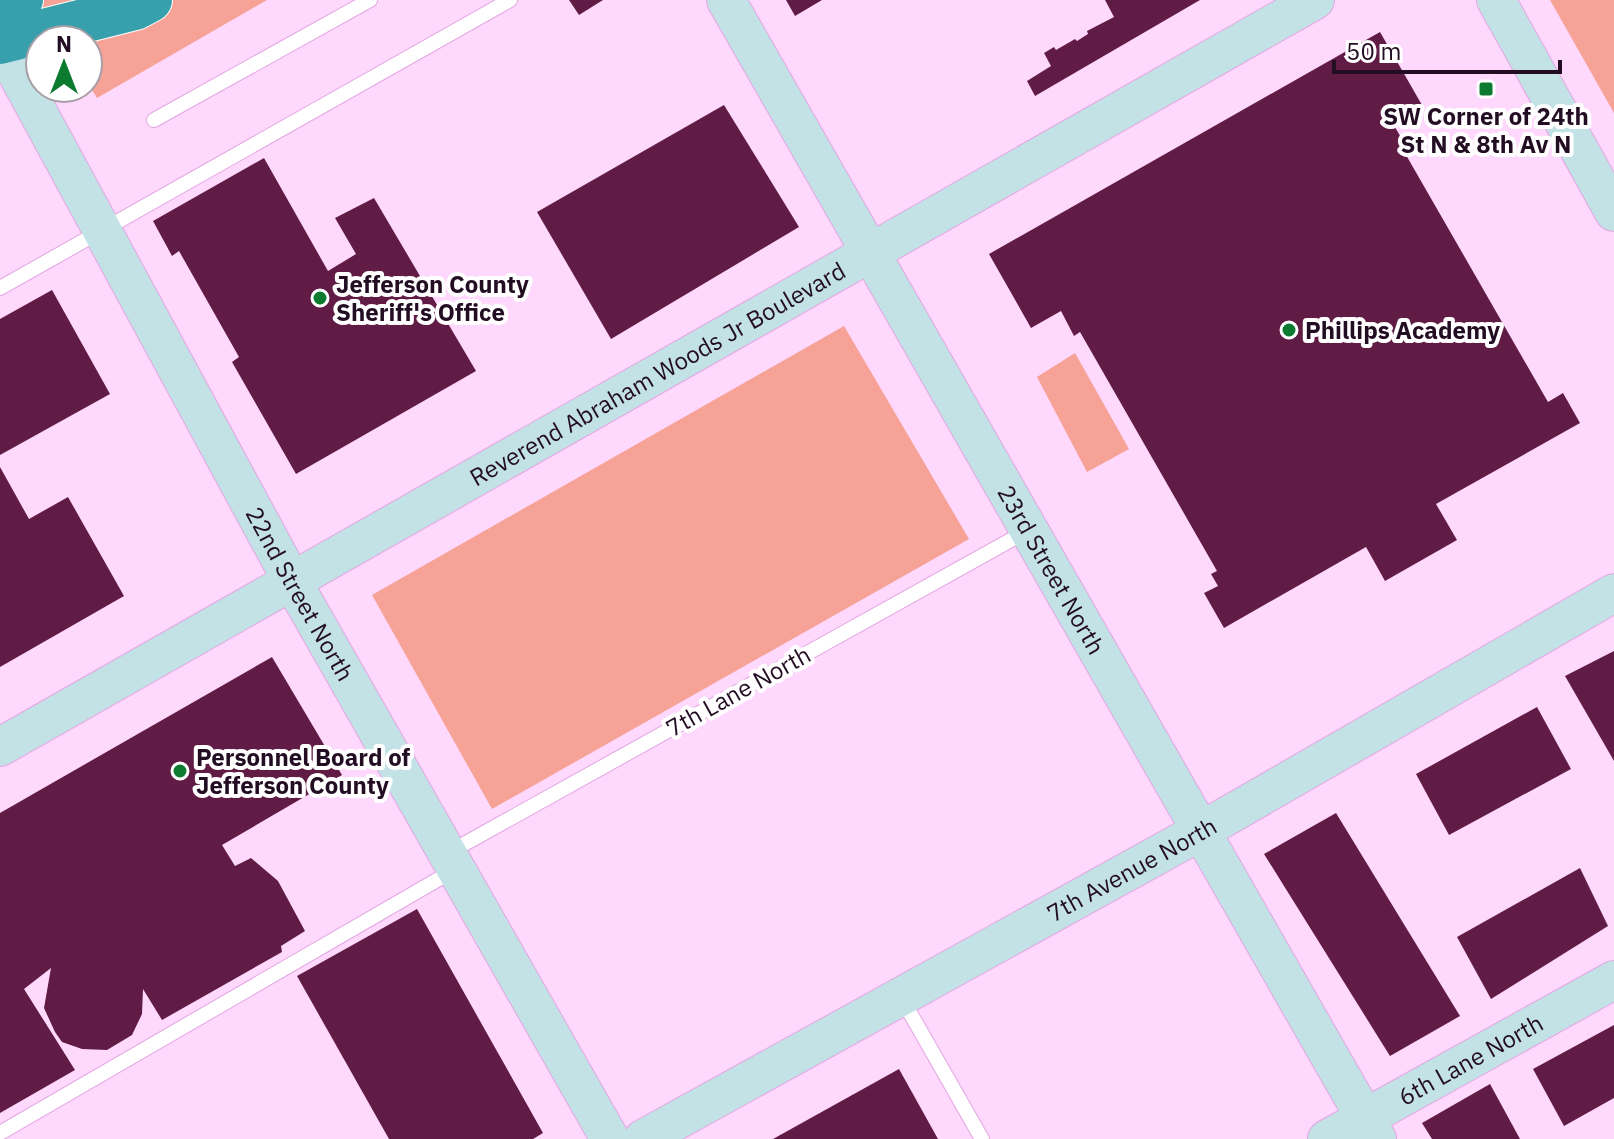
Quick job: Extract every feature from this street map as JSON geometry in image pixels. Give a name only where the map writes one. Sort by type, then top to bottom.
[{"type":"highway","points":[[0,17],[21,0]]},
{"type":"highway","points":[[0,42],[135,8],[150,0]]},
{"type":"street","name":"23rd Street North","points":[[726,0],[1371,1128]]},
{"type":"street","name":"Reverend Abraham Woods Jr Boulevard","points":[[0,747],[1315,0]]},
{"type":"street","points":[[1496,0],[1614,212]]},
{"type":"street","name":"22nd Street North","points":[[0,42],[292,581],[610,1139]]},
{"type":"street","name":"7th Avenue North","points":[[643,1139],[1201,831],[1614,593]]},
{"type":"street","name":"6th Lane North","points":[[1327,1139],[1371,1128],[1614,980]]},
{"type":"lane","points":[[154,120],[370,0]]},
{"type":"lane","points":[[0,288],[510,0]]},
{"type":"lane","name":"7th Lane North","points":[[0,1133],[451,861],[1029,530]]},
{"type":"lane","points":[[901,997],[982,1139]]},
{"type":"shaded area","points":[[36,0],[267,0],[104,94],[104,24],[51,24]]},
{"type":"shaded area","points":[[1550,0],[1614,0],[1614,113]]},
{"type":"shaded area","points":[[844,326],[969,539],[492,809],[372,595]]},
{"type":"shaded area","points":[[1075,353],[1129,449],[1087,472],[1037,377]]},
{"type":"building","points":[[569,0],[603,0],[579,15]]},
{"type":"building","points":[[786,0],[822,0],[795,16]]},
{"type":"building","points":[[1105,0],[1200,0],[1035,96],[1027,81],[1051,66],[1044,53],[1075,39],[1077,41],[1088,34],[1087,31],[1114,17]]},
{"type":"building","name":"Phillips Academy","points":[[1380,32],[1422,105],[1392,122],[1406,146],[1402,148],[1548,402],[1563,393],[1580,423],[1436,504],[1457,540],[1385,581],[1366,547],[1224,628],[1204,593],[1218,586],[1211,574],[1217,571],[1080,332],[1074,336],[1061,311],[1031,328],[989,254]]},
{"type":"building","points":[[724,105],[799,227],[611,339],[537,212]]},
{"type":"building","name":"Jefferson County Sheriff's Office","points":[[264,158],[328,271],[356,254],[335,218],[374,198],[476,371],[296,474],[232,362],[239,357],[179,251],[172,256],[153,221]]},
{"type":"building","points":[[52,290],[110,394],[0,455],[0,319]]},
{"type":"building","points":[[0,467],[29,519],[68,497],[124,596],[0,667]]},
{"type":"building","points":[[1614,651],[1614,761],[1565,676]]},
{"type":"building","points":[[272,657],[342,775],[222,845],[235,866],[251,858],[278,881],[305,931],[281,946],[282,952],[162,1020],[143,989],[142,1014],[132,1035],[107,1050],[82,1049],[62,1042],[55,1032],[44,1008],[51,968],[24,989],[75,1070],[0,1113],[0,813]]},
{"type":"building","points":[[1537,707],[1571,769],[1449,835],[1416,774]]},
{"type":"building","points":[[1336,813],[1460,1016],[1390,1056],[1264,854]]},
{"type":"building","points":[[1580,868],[1608,926],[1491,999],[1457,937]]},
{"type":"building","points":[[417,909],[543,1133],[533,1139],[389,1139],[297,976]]},
{"type":"building","points":[[1614,1025],[1614,1098],[1564,1126],[1533,1069]]},
{"type":"building","points":[[899,1069],[938,1139],[773,1139]]},
{"type":"building","points":[[1490,1084],[1520,1139],[1432,1139],[1422,1123]]},
{"type":"place","name":"SW Corner of 24th St N & 8th Av N","points":[[1486,89]]},
{"type":"place","name":"Jefferson County Sheriff's Office","points":[[320,298]]},
{"type":"place","name":"Phillips Academy","points":[[1289,330]]},
{"type":"place","name":"Personnel Board of Jefferson County","points":[[180,771]]}]
